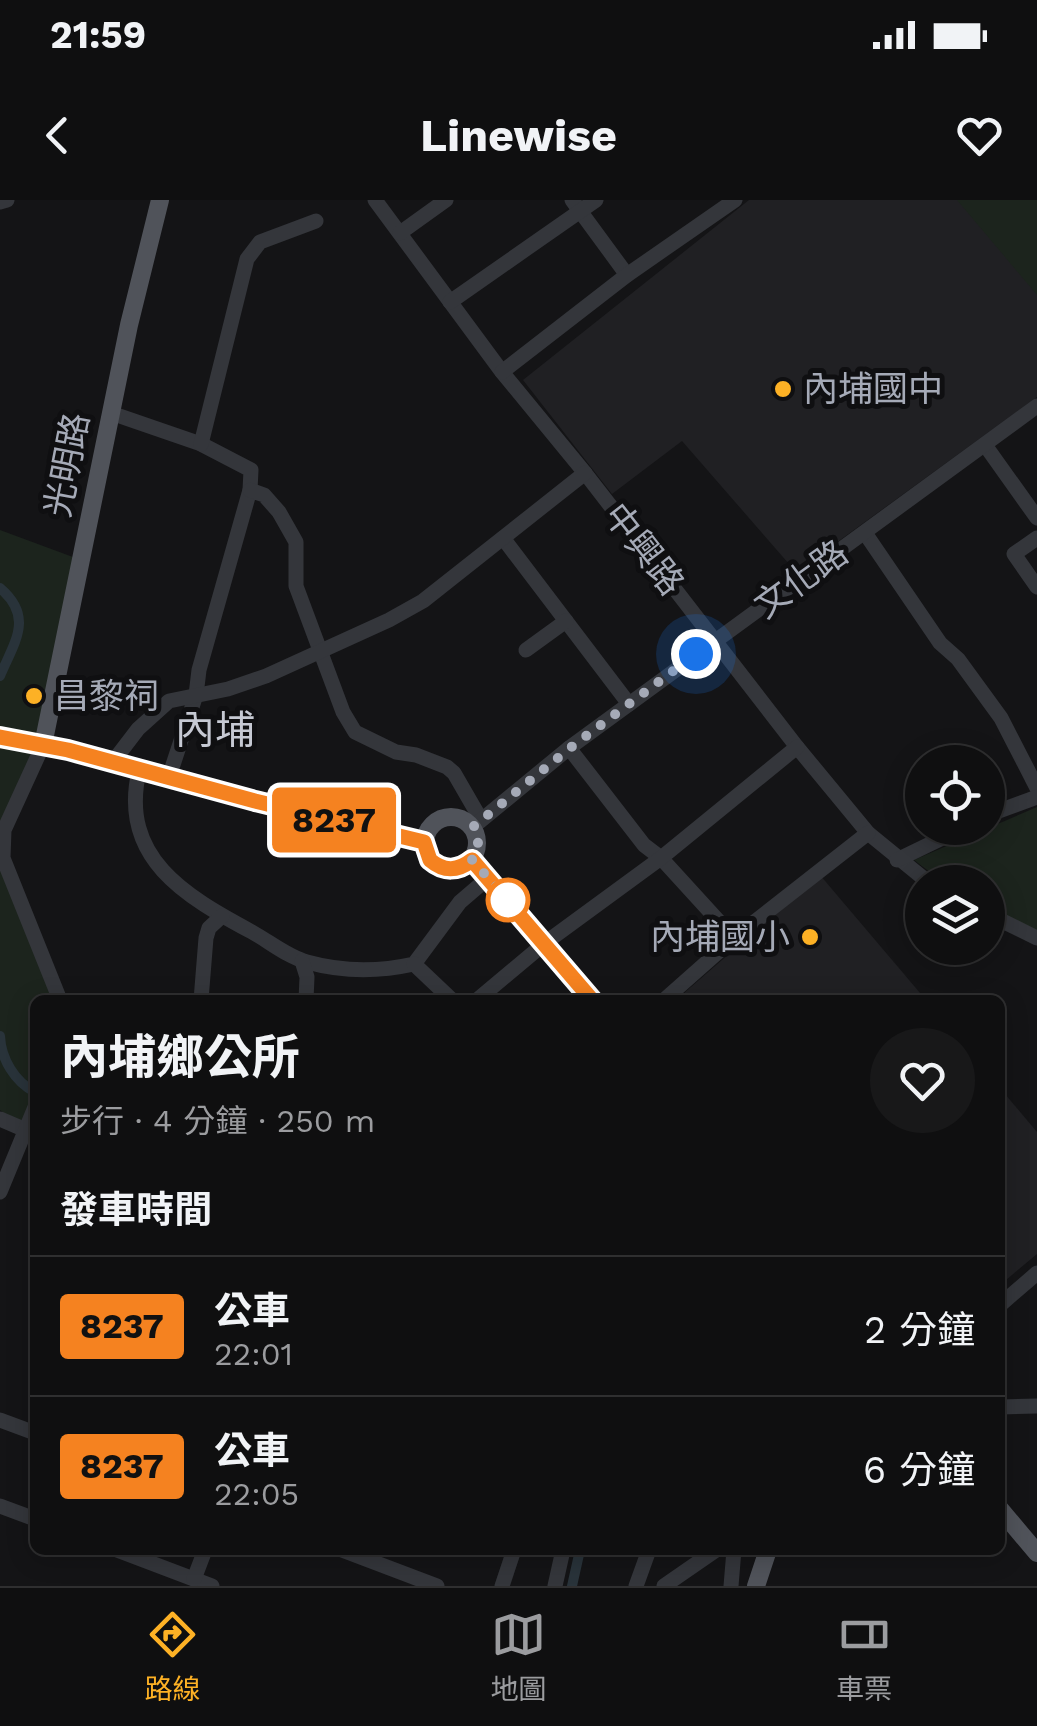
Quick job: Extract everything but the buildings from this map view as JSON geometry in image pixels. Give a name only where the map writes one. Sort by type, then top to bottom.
[{"type":"main road","name":"光明路","points":[[43,744],[110,413],[160,200]]},
{"type":"main road","points":[[14,740],[43,744],[424,842]]},
{"type":"main road","points":[[443,817],[476,822],[478,843],[472,860],[456,869],[438,866],[426,852],[424,842],[430,827],[443,817]]},
{"type":"main road","points":[[472,860],[588,995]]},
{"type":"main road","points":[[1005,1514],[1037,1553]]},
{"type":"main road","points":[[756,1586],[766,1555]]},
{"type":"street","name":"中興路","points":[[375,200],[502,372],[586,473],[797,747],[868,833],[905,866]]},
{"type":"street","points":[[400,232],[446,200]]},
{"type":"street","points":[[450,302],[576,206],[596,200]]},
{"type":"street","points":[[502,372],[627,275],[735,200]]},
{"type":"street","points":[[576,206],[627,275]]},
{"type":"street","points":[[201,444],[247,258],[260,242],[316,220]]},
{"type":"street","name":"文化路","points":[[476,822],[714,640],[1037,406]]},
{"type":"street","points":[[110,413],[201,444],[251,470],[250,490],[199,670],[196,695],[168,777]]},
{"type":"street","points":[[985,445],[1037,518]]},
{"type":"street","points":[[112,763],[138,729],[169,701],[228,690],[321,652],[423,601],[586,473]]},
{"type":"street","points":[[250,490],[264,495],[280,512],[296,542],[296,586],[343,712],[356,732],[396,752],[447,767],[454,773],[476,822]]},
{"type":"street","points":[[865,533],[940,643],[958,659],[1001,718],[1037,788]]},
{"type":"street","points":[[503,538],[629,704]]},
{"type":"street","points":[[1037,538],[1014,554],[1037,587]]},
{"type":"street","points":[[526,650],[566,621]]},
{"type":"street","points":[[43,744],[4,830],[3,858],[58,995]]},
{"type":"street","points":[[483,995],[797,747]]},
{"type":"street","points":[[570,748],[644,845],[661,858],[734,938]]},
{"type":"street","points":[[139,770],[132,798],[139,832],[153,861],[180,887],[222,916],[302,961],[370,972],[414,964],[460,902],[488,878]]},
{"type":"street","points":[[1005,809],[1037,797]]},
{"type":"street","points":[[670,995],[734,938],[868,833]]},
{"type":"street","points":[[897,860],[928,845]]},
{"type":"street","points":[[200,995],[206,938],[209,928],[222,916]]},
{"type":"street","points":[[1005,922],[1037,938]]},
{"type":"street","points":[[302,961],[306,995]]},
{"type":"street","points":[[414,964],[447,995]]},
{"type":"street","points":[[0,1119],[30,1133],[0,1192]]},
{"type":"street","points":[[1005,1300],[1037,1273]]},
{"type":"street","points":[[1005,1407],[1037,1406]]},
{"type":"street","points":[[0,1420],[30,1431]]},
{"type":"street","points":[[0,1506],[30,1517]]},
{"type":"street","points":[[132,1555],[212,1586]]},
{"type":"street","points":[[194,1578],[203,1555]]},
{"type":"street","points":[[355,1555],[437,1586]]},
{"type":"street","points":[[502,1586],[512,1555]]},
{"type":"street","points":[[555,1586],[562,1555]]},
{"type":"street","points":[[636,1586],[647,1555]]},
{"type":"street","points":[[664,1586],[709,1555]]},
{"type":"street","points":[[731,1586],[734,1555]]},
{"type":"shaded area","name":"內埔國中","points":[[749,200],[1037,200],[1037,397],[796,572],[682,441],[612,494],[523,380]]},
{"type":"shaded area","points":[[957,200],[1037,200],[1037,295]]},
{"type":"shaded area","points":[[0,530],[81,560],[68,634],[3,858],[58,995],[30,995],[30,1133],[0,1110]]},
{"type":"shaded area","points":[[1037,807],[1037,931],[1005,915],[1005,865],[921,865],[914,860],[949,845],[1005,845],[1005,821]]},
{"type":"shaded area","name":"內埔國小","points":[[820,875],[922,995],[682,995]]},
{"type":"shaded area","points":[[1005,1094],[1037,1132],[1037,1254],[1005,1281]]},
{"type":"waterway","points":[[0,588],[19,619],[16,640],[0,676]]},
{"type":"waterway","points":[[0,1036],[10,1069],[30,1088]]},
{"type":"waterway","points":[[572,1586],[579,1555]]},
{"type":"bus line","name":"8237","points":[[0,737],[68,750],[424,842],[430,860],[446,869],[465,866],[472,860],[588,995]]},
{"type":"place","name":"內埔國中","points":[[783,389]]},
{"type":"place","name":"昌黎祠","points":[[34,696]]},
{"type":"place","name":"內埔國小","points":[[810,937]]},
{"type":"district","name":"內埔","points":[[215,730]]},
{"type":"route","points":[[508,900],[472,860],[478,843],[473,827],[696,654]]}]
